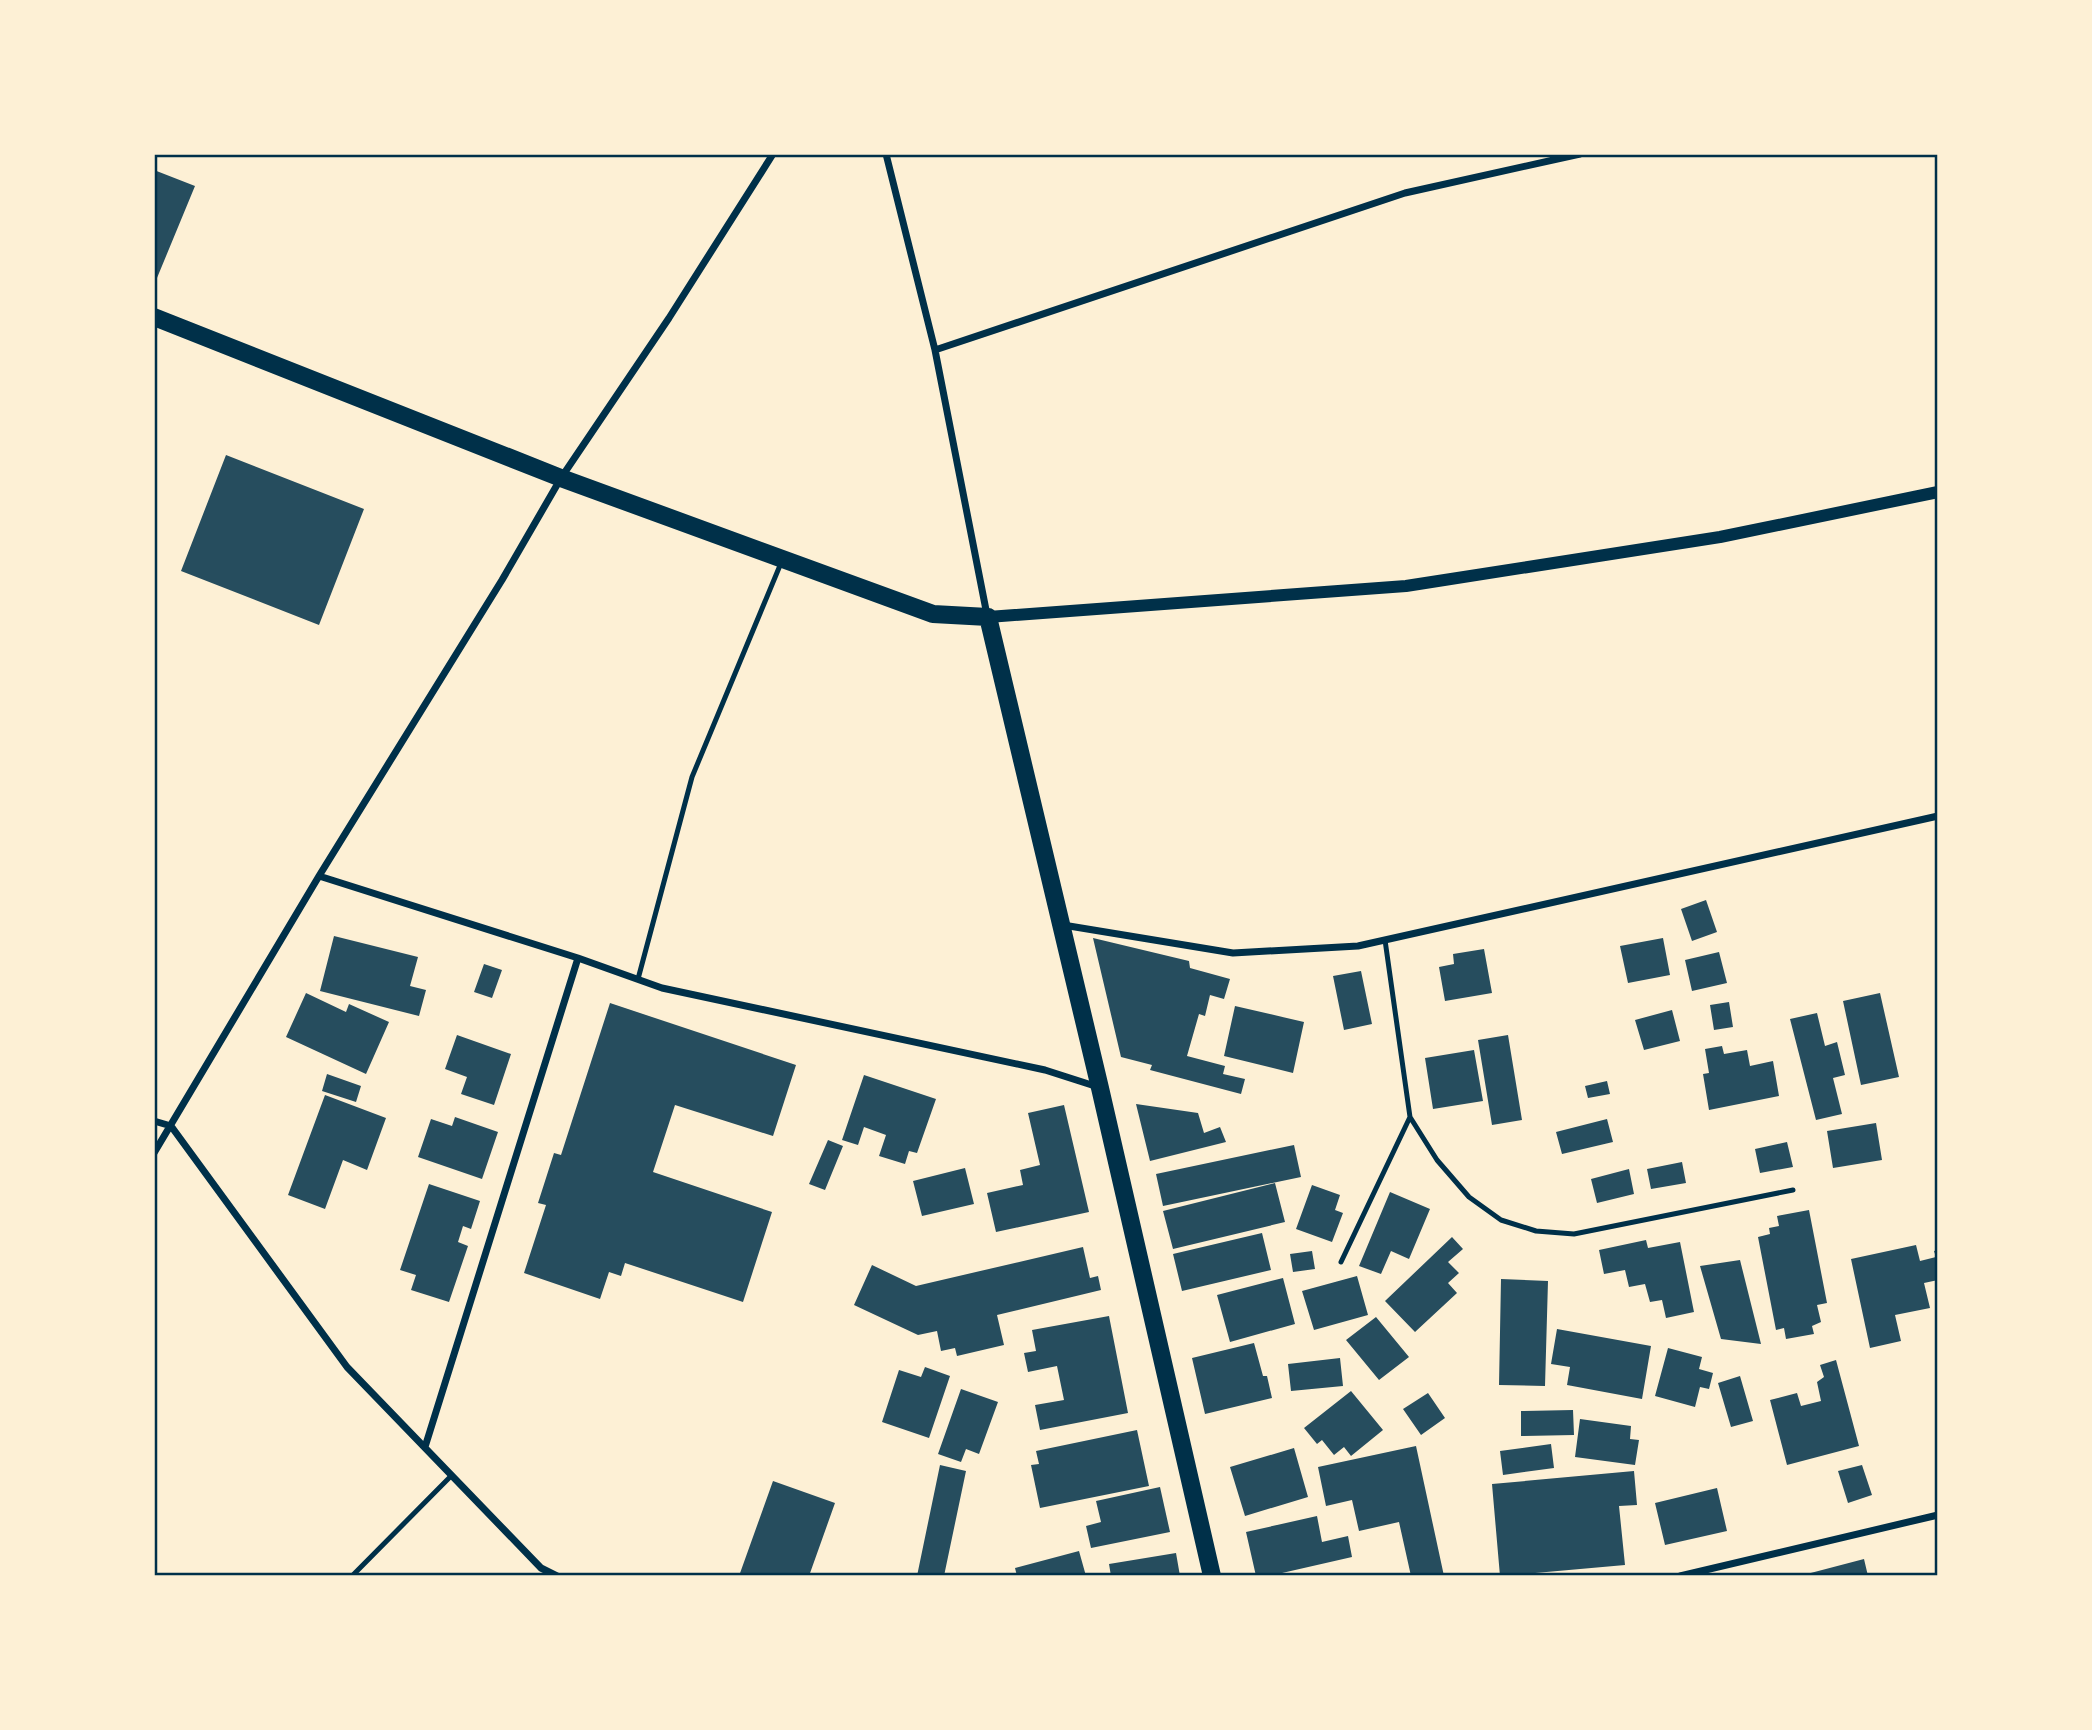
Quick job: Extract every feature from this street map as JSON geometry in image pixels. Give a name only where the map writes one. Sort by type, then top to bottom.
[{"type":"main road","points":[[154,317],[561,478],[933,614],[988,617],[1212,1576]]},
{"type":"street","points":[[154,1153],[319,876],[502,580],[561,478],[669,318],[773,154]]},
{"type":"street","points":[[886,154],[935,350],[988,617],[1406,586],[1720,537],[1938,492]]},
{"type":"street","points":[[935,350],[1405,193],[1580,154]]},
{"type":"street","points":[[1061,925],[1233,953],[1357,946],[1938,816]]},
{"type":"street","points":[[319,876],[578,958],[662,988],[1045,1070],[1100,1088]]},
{"type":"street","points":[[425,1447],[578,958]]},
{"type":"street","points":[[154,1121],[170,1126],[347,1367],[541,1567],[556,1576]]},
{"type":"street","points":[[1680,1576],[1938,1515]]},
{"type":"lane","points":[[638,979],[692,777],[783,558]]},
{"type":"lane","points":[[1385,940],[1410,1117],[1437,1160],[1469,1197],[1500,1220],[1536,1231],[1574,1234],[1793,1189]]},
{"type":"lane","points":[[1342,1262],[1410,1117]]},
{"type":"lane","points":[[352,1576],[452,1475]]},
{"type":"building","points":[[154,170],[195,186],[157,278],[154,276]]},
{"type":"building","points":[[226,455],[364,509],[319,625],[181,571]]},
{"type":"building","points":[[1706,900],[1717,932],[1692,941],[1681,909]]},
{"type":"building","points":[[334,936],[418,957],[410,986],[426,990],[419,1016],[320,991]]},
{"type":"building","points":[[1093,938],[1189,961],[1190,968],[1230,979],[1224,999],[1210,995],[1205,1016],[1199,1014],[1187,1056],[1225,1066],[1223,1074],[1245,1079],[1241,1094],[1150,1070],[1152,1065],[1121,1057]]},
{"type":"building","points":[[1663,938],[1670,975],[1628,983],[1620,946]]},
{"type":"building","points":[[1484,949],[1492,993],[1445,1001],[1439,967],[1454,964],[1453,954]]},
{"type":"building","points":[[1719,952],[1727,983],[1692,991],[1685,960]]},
{"type":"building","points":[[484,964],[502,970],[492,998],[474,992]]},
{"type":"building","points":[[1361,971],[1372,1024],[1344,1030],[1333,976]]},
{"type":"building","points":[[306,993],[346,1012],[349,1004],[389,1022],[366,1074],[286,1037]]},
{"type":"building","points":[[1880,993],[1899,1077],[1861,1085],[1843,1001]]},
{"type":"building","points":[[1729,1002],[1733,1027],[1714,1030],[1710,1005]]},
{"type":"building","points":[[610,1003],[796,1065],[773,1136],[675,1105],[653,1172],[772,1212],[743,1302],[625,1263],[621,1276],[609,1272],[600,1299],[524,1273],[546,1205],[538,1203],[554,1153],[561,1155]]},
{"type":"building","points":[[1235,1006],[1304,1022],[1293,1073],[1224,1056]]},
{"type":"building","points":[[1672,1010],[1680,1041],[1644,1050],[1635,1020]]},
{"type":"building","points":[[1817,1013],[1825,1046],[1837,1042],[1845,1075],[1833,1078],[1842,1114],[1816,1120],[1790,1019]]},
{"type":"building","points":[[457,1035],[511,1054],[494,1105],[461,1094],[467,1077],[445,1069]]},
{"type":"building","points":[[1508,1035],[1522,1120],[1492,1125],[1478,1040]]},
{"type":"building","points":[[1722,1046],[1724,1054],[1747,1050],[1750,1066],[1773,1061],[1779,1096],[1709,1110],[1703,1074],[1709,1073],[1705,1049]]},
{"type":"building","points":[[1474,1050],[1483,1101],[1433,1109],[1425,1058]]},
{"type":"building","points":[[327,1074],[361,1086],[356,1102],[322,1091]]},
{"type":"building","points":[[864,1075],[936,1099],[917,1153],[909,1151],[905,1164],[879,1156],[886,1135],[864,1127],[858,1145],[842,1140]]},
{"type":"building","points":[[1607,1081],[1610,1094],[1588,1098],[1585,1086]]},
{"type":"building","points":[[325,1095],[386,1118],[367,1170],[343,1160],[325,1209],[288,1195]]},
{"type":"building","points":[[1136,1104],[1198,1113],[1204,1133],[1220,1127],[1226,1142],[1150,1161]]},
{"type":"building","points":[[1064,1105],[1089,1212],[996,1232],[987,1193],[1023,1185],[1020,1170],[1040,1165],[1028,1113]]},
{"type":"building","points":[[455,1117],[498,1132],[482,1179],[418,1157],[431,1119],[452,1126]]},
{"type":"building","points":[[1607,1119],[1613,1142],[1562,1154],[1556,1132]]},
{"type":"building","points":[[1876,1123],[1882,1160],[1833,1168],[1827,1131]]},
{"type":"building","points":[[828,1140],[843,1146],[825,1190],[809,1184]]},
{"type":"building","points":[[1787,1142],[1793,1167],[1760,1173],[1755,1149]]},
{"type":"building","points":[[1294,1145],[1301,1177],[1163,1206],[1156,1174]]},
{"type":"building","points":[[1682,1162],[1686,1183],[1651,1189],[1647,1169]]},
{"type":"building","points":[[965,1168],[974,1204],[922,1216],[913,1181]]},
{"type":"building","points":[[1629,1169],[1634,1194],[1597,1203],[1591,1179]]},
{"type":"building","points":[[1275,1183],[1285,1222],[1173,1249],[1163,1211]]},
{"type":"building","points":[[429,1184],[480,1201],[471,1229],[463,1226],[458,1242],[468,1246],[449,1302],[411,1290],[416,1275],[400,1270]]},
{"type":"building","points":[[1312,1185],[1340,1195],[1335,1210],[1343,1213],[1332,1242],[1296,1229]]},
{"type":"building","points":[[1390,1192],[1430,1209],[1409,1259],[1391,1251],[1381,1274],[1359,1266]]},
{"type":"building","points":[[1809,1210],[1827,1303],[1817,1305],[1821,1322],[1812,1326],[1814,1334],[1786,1339],[1784,1328],[1776,1330],[1758,1237],[1770,1234],[1769,1228],[1779,1226],[1777,1216]]},
{"type":"building","points":[[1262,1233],[1271,1270],[1182,1291],[1173,1254]]},
{"type":"building","points":[[1452,1237],[1463,1249],[1448,1262],[1459,1273],[1448,1283],[1457,1293],[1415,1332],[1385,1301]]},
{"type":"building","points":[[1646,1240],[1648,1248],[1680,1242],[1694,1312],[1666,1318],[1662,1300],[1650,1302],[1645,1284],[1629,1287],[1625,1270],[1604,1274],[1599,1250]]},
{"type":"building","points":[[1916,1245],[1920,1261],[1936,1257],[1934,1251],[1938,1250],[1938,1280],[1924,1283],[1930,1308],[1895,1315],[1901,1341],[1870,1348],[1851,1259]]},
{"type":"building","points":[[1083,1247],[1090,1278],[1098,1276],[1101,1290],[997,1315],[1004,1345],[957,1356],[955,1348],[941,1351],[937,1331],[918,1335],[854,1305],[872,1265],[916,1286]]},
{"type":"building","points":[[1312,1251],[1315,1269],[1293,1272],[1290,1254]]},
{"type":"building","points":[[1740,1260],[1761,1344],[1721,1339],[1700,1266]]},
{"type":"building","points":[[1357,1276],[1368,1315],[1314,1330],[1302,1291]]},
{"type":"building","points":[[1283,1278],[1295,1324],[1230,1342],[1217,1295]]},
{"type":"building","points":[[1501,1279],[1548,1281],[1545,1386],[1499,1385]]},
{"type":"building","points":[[1109,1316],[1128,1413],[1040,1430],[1035,1405],[1064,1400],[1057,1366],[1028,1372],[1024,1353],[1036,1351],[1032,1330]]},
{"type":"building","points":[[1376,1317],[1409,1357],[1379,1380],[1346,1340]]},
{"type":"building","points":[[1557,1329],[1651,1346],[1642,1399],[1567,1385],[1570,1367],[1551,1364]]},
{"type":"building","points":[[1254,1343],[1272,1398],[1205,1414],[1192,1358]]},
{"type":"building","points":[[1668,1348],[1702,1357],[1699,1369],[1713,1373],[1709,1389],[1700,1387],[1695,1407],[1655,1396]]},
{"type":"building","points":[[1340,1358],[1343,1386],[1291,1391],[1288,1364]]},
{"type":"building","points":[[1836,1360],[1859,1446],[1787,1465],[1770,1400],[1797,1393],[1801,1406],[1821,1401],[1817,1382],[1824,1377],[1820,1365]]},
{"type":"building","points":[[925,1367],[950,1376],[929,1438],[882,1422],[899,1370],[921,1377]]},
{"type":"building","points":[[1740,1376],[1753,1421],[1731,1427],[1718,1383]]},
{"type":"building","points":[[961,1389],[998,1402],[979,1454],[966,1449],[961,1462],[938,1454]]},
{"type":"building","points":[[1351,1391],[1383,1430],[1351,1456],[1344,1447],[1334,1455],[1322,1440],[1317,1444],[1304,1428]]},
{"type":"building","points":[[1428,1393],[1445,1418],[1421,1435],[1403,1409]]},
{"type":"building","points":[[1573,1410],[1574,1435],[1521,1436],[1521,1411]]},
{"type":"building","points":[[1580,1419],[1631,1426],[1630,1439],[1639,1440],[1635,1465],[1575,1457]]},
{"type":"building","points":[[1137,1430],[1149,1486],[1040,1508],[1031,1465],[1039,1464],[1036,1451]]},
{"type":"building","points":[[1551,1444],[1554,1468],[1503,1475],[1500,1451]]},
{"type":"building","points":[[1416,1446],[1444,1576],[1411,1576],[1399,1522],[1359,1531],[1352,1500],[1326,1506],[1318,1467]]},
{"type":"building","points":[[1294,1448],[1308,1497],[1245,1516],[1230,1467]]},
{"type":"building","points":[[940,1465],[966,1471],[944,1576],[917,1576]]},
{"type":"building","points":[[1862,1465],[1872,1495],[1848,1503],[1838,1471]]},
{"type":"building","points":[[1634,1471],[1637,1505],[1619,1506],[1625,1565],[1500,1576],[1492,1484]]},
{"type":"building","points":[[773,1481],[835,1503],[809,1576],[739,1576]]},
{"type":"building","points":[[1160,1487],[1170,1532],[1091,1548],[1086,1526],[1101,1522],[1096,1501]]},
{"type":"building","points":[[1717,1488],[1727,1531],[1665,1545],[1655,1503]]},
{"type":"building","points":[[1317,1516],[1322,1542],[1348,1536],[1352,1557],[1269,1576],[1256,1576],[1246,1532]]},
{"type":"building","points":[[1079,1551],[1086,1576],[1017,1576],[1015,1568]]},
{"type":"building","points":[[1176,1553],[1180,1576],[1111,1576],[1109,1564]]},
{"type":"building","points":[[1864,1559],[1868,1576],[1803,1576],[1803,1575]]}]
